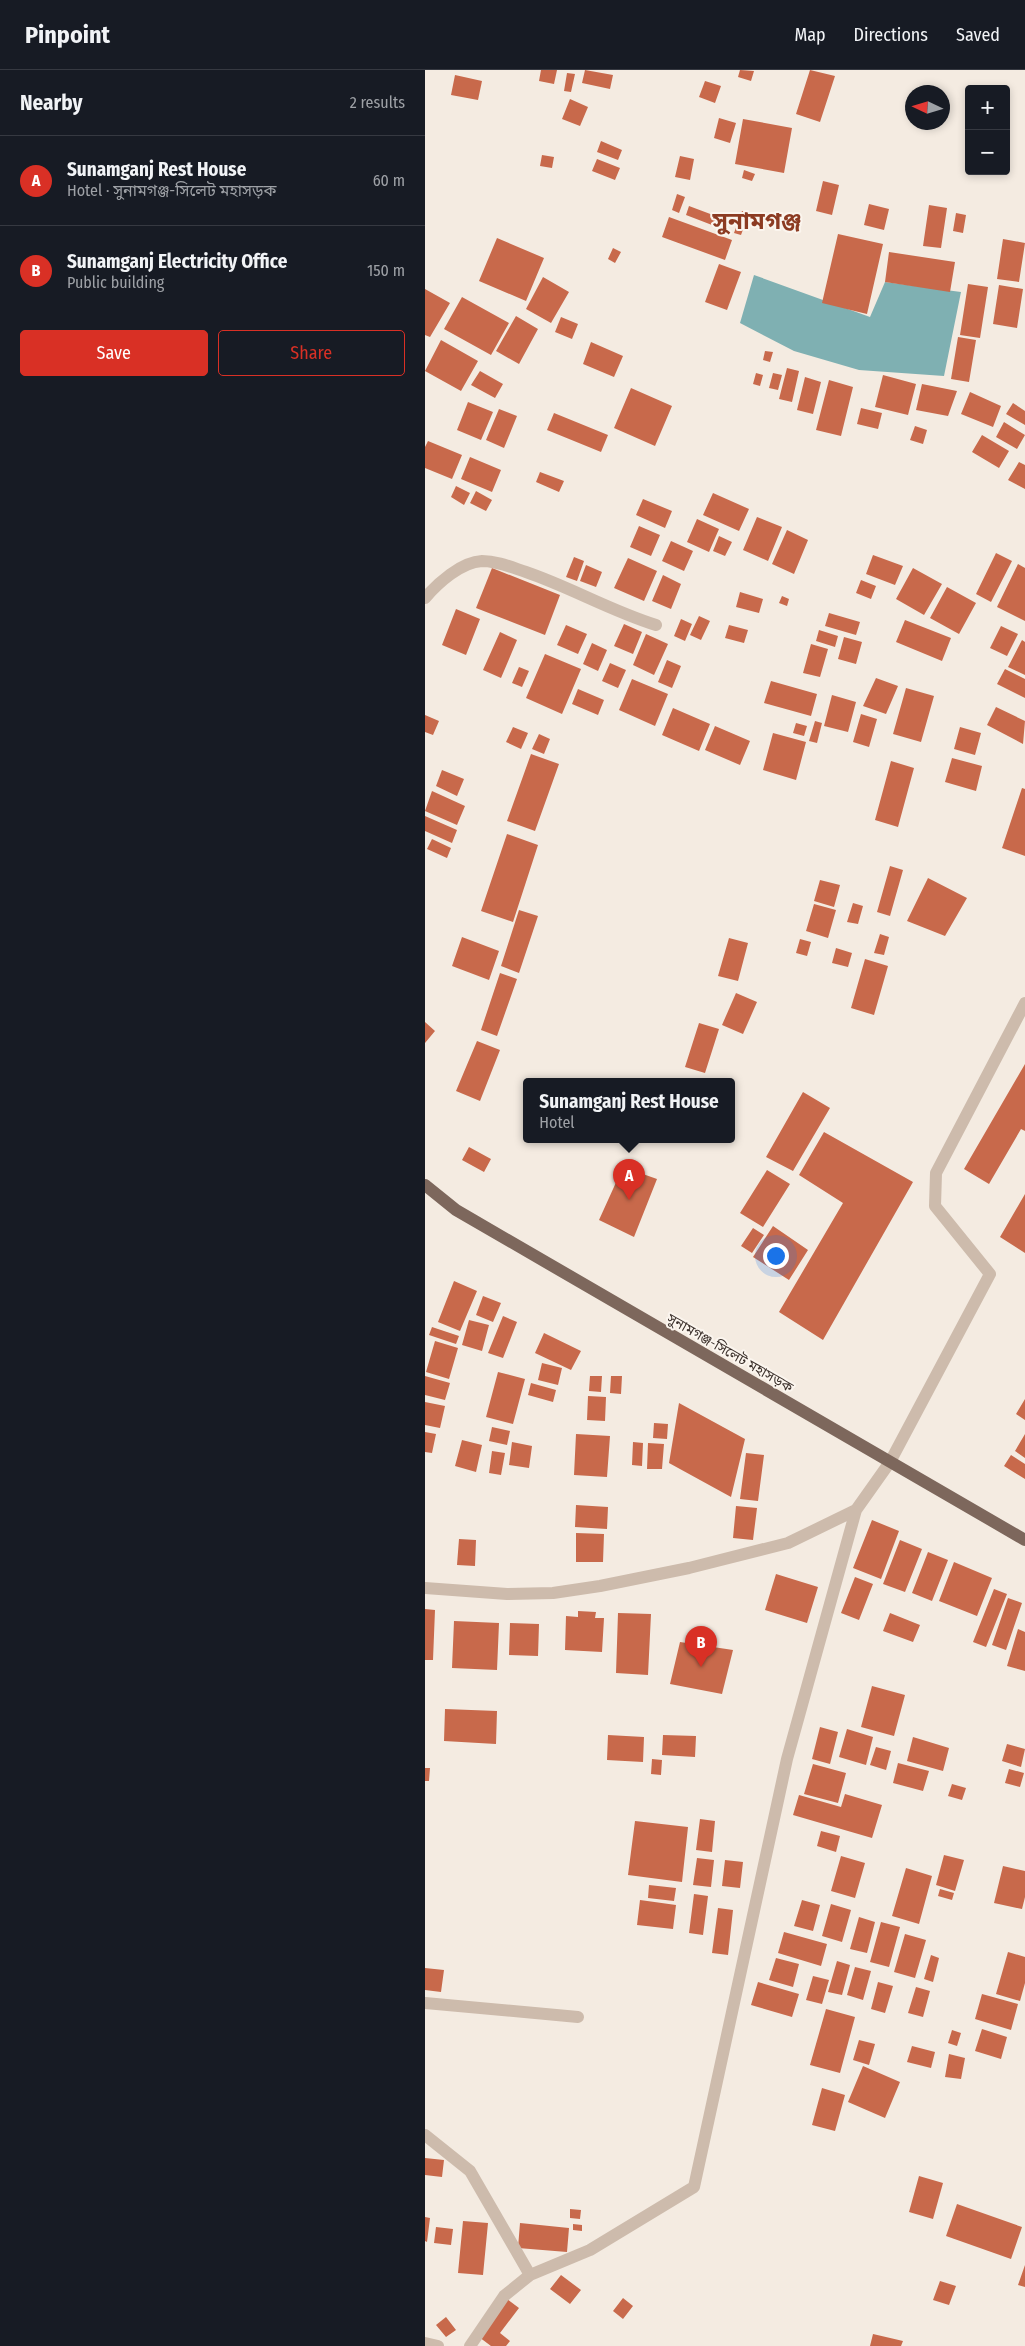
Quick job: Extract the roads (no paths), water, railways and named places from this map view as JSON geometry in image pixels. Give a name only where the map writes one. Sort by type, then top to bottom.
[{"type":"main road","name":"সুনামগঞ্জ-সিলেট মহাসড়ক","points":[[425,1185],[456,1210],[1025,1540]]},
{"type":"street","points":[[425,598],[435,586],[462,568],[480,561],[497,562],[563,585],[630,617],[656,625]]},
{"type":"street","points":[[469,2346],[504,2296],[530,2275],[591,2250],[695,2187],[787,1759],[855,1510],[889,1462],[990,1274],[935,1206],[936,1173],[1025,1003]]},
{"type":"street","points":[[425,1588],[516,1594],[553,1592],[600,1586],[689,1568],[788,1543],[855,1510]]},
{"type":"street","points":[[425,2003],[578,2016]]},
{"type":"street","points":[[425,2135],[470,2171],[530,2275]]},
{"type":"street","points":[[425,2343],[439,2346]]},
{"type":"water","points":[[754,275],[870,317],[885,282],[961,292],[944,376],[859,370],[794,351],[740,323]]},
{"type":"place","name":"Sunamganj Rest House","points":[[629,1200]]},
{"type":"place","name":"Sunamganj Electricity Office","points":[[701,1667]]},
{"type":"district","name":"সুনামগঞ্জ","points":[[757,221]]}]
